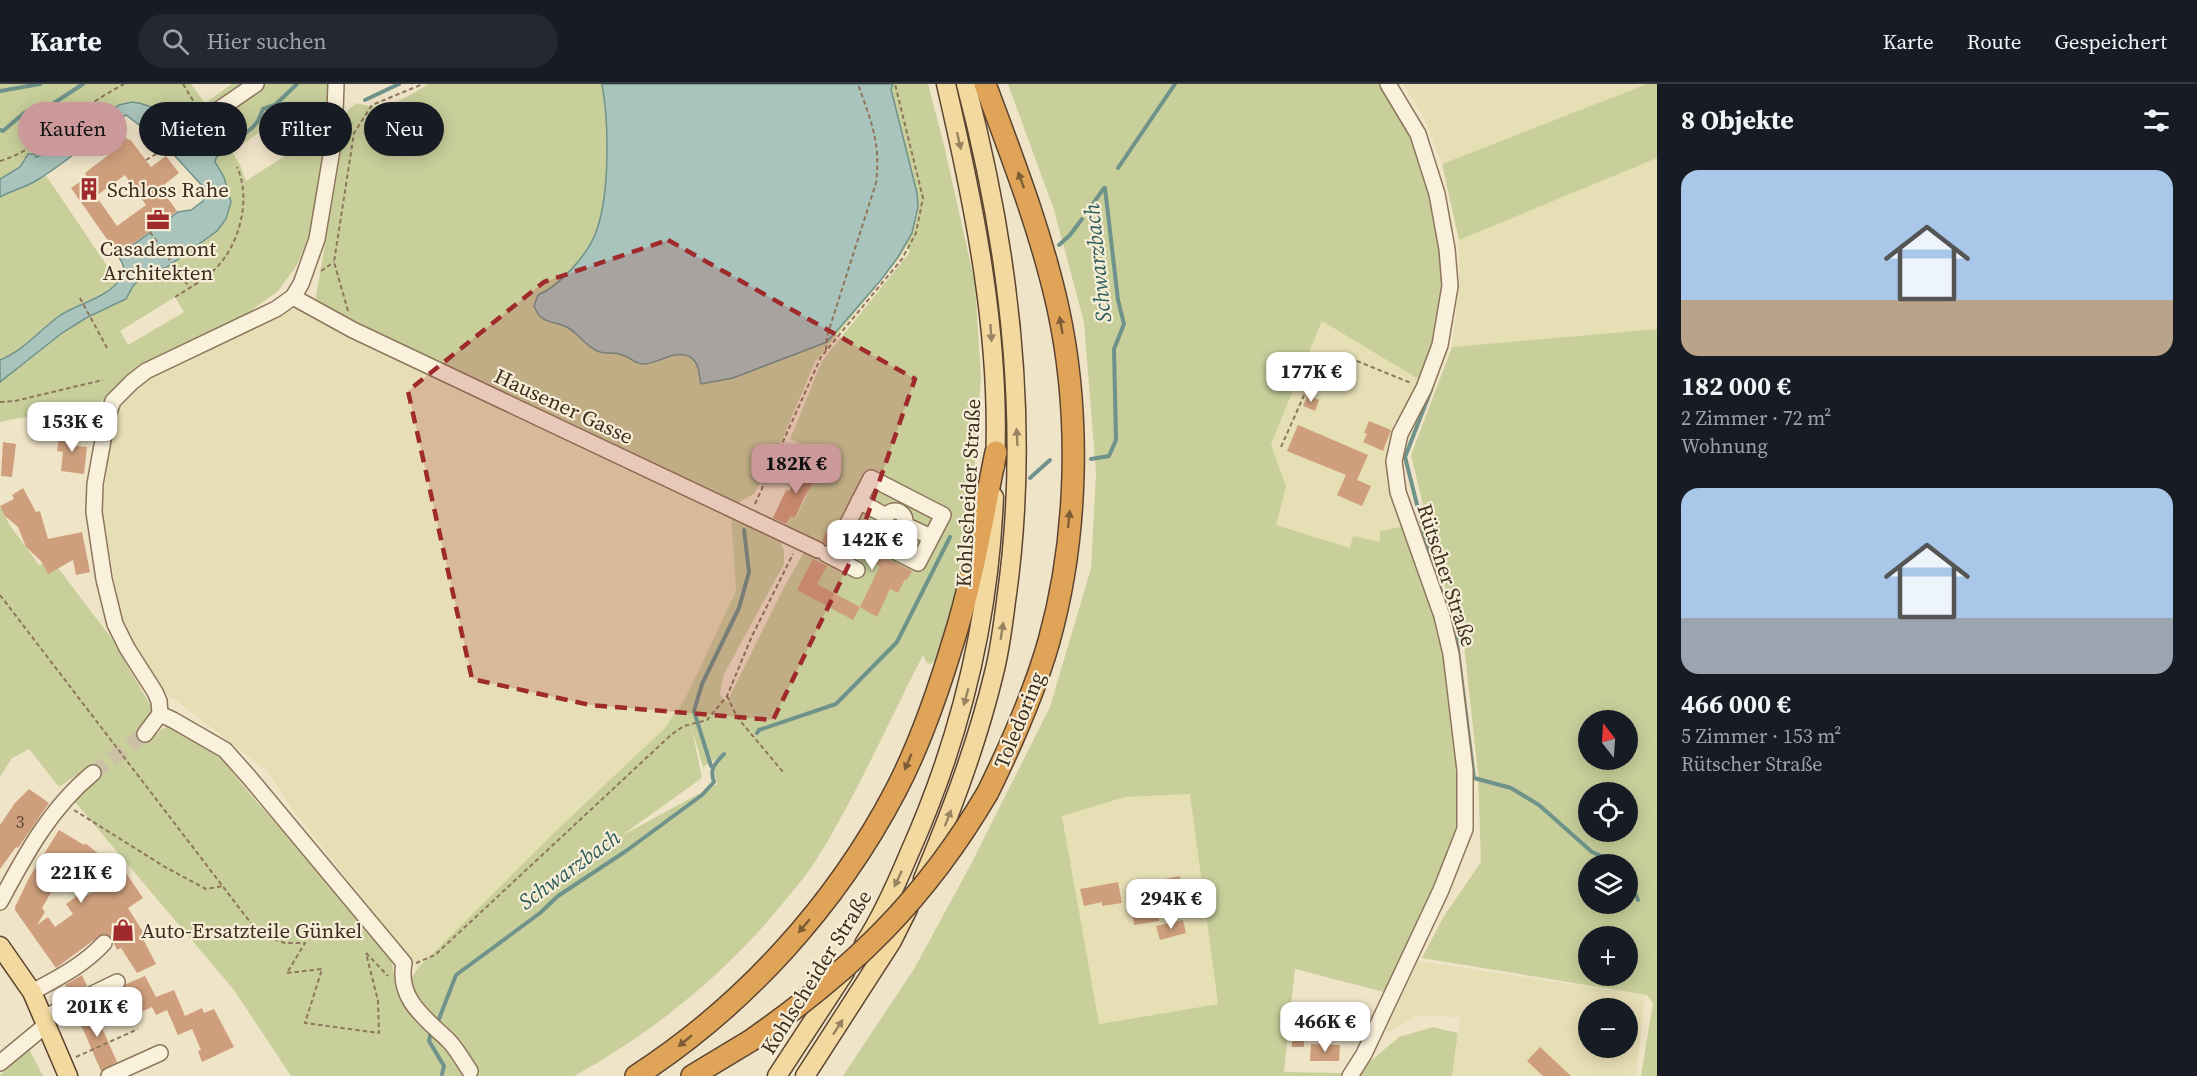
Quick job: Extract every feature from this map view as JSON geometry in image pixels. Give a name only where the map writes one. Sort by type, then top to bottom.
[{"type":"highway","name":"Toledoring","points":[[692,1076],[750,1041],[798,1007],[843,970],[913,900],[964,833],[988,792],[1014,740],[1034,689],[1049,639],[1062,577],[1070,515],[1073,462],[1070,385],[1058,308],[1038,236],[1022,184],[984,84]]},
{"type":"highway","points":[[636,1076],[665,1057],[730,1003],[777,957],[820,907],[857,855],[896,790],[926,721],[954,642],[996,452]]},
{"type":"main road","name":"Kohlscheider Straße","points":[[777,1076],[867,939],[911,852],[946,762],[968,687],[981,623],[993,526],[996,452],[995,394],[990,323],[982,262],[946,84]]},
{"type":"main road","name":"Kohlscheider Straße","points":[[805,1076],[892,941],[922,882],[968,765],[995,671],[1009,579],[1018,450],[1011,330],[993,195],[966,84]]},
{"type":"main road","points":[[0,946],[32,993],[65,1070]]},
{"type":"street","points":[[230,102],[256,84]]},
{"type":"street","points":[[145,734],[160,714],[159,701],[115,624],[100,556],[94,512],[106,418],[113,401],[146,371],[276,309],[293,297],[310,263],[317,239],[334,138],[336,84]]},
{"type":"street","name":"Rütscher Straße","points":[[1350,1076],[1366,1048],[1441,890],[1465,829],[1465,770],[1451,654],[1442,616],[1398,492],[1394,461],[1400,434],[1424,388],[1440,345],[1450,286],[1447,249],[1437,194],[1418,135],[1388,84]]},
{"type":"street","name":"Hausener Gasse","points":[[293,297],[353,330],[857,570]]},
{"type":"street","points":[[871,478],[943,514],[931,537],[918,563],[846,526],[871,478]]},
{"type":"street","points":[[859,501],[886,516],[886,525],[892,531],[900,531],[905,525],[931,537]]},
{"type":"street","points":[[160,714],[225,750],[404,963],[402,974],[405,992],[423,1018],[450,1042],[470,1071]]},
{"type":"street","points":[[0,902],[34,842],[62,802],[93,773]]},
{"type":"street","points":[[32,993],[93,956],[104,943]]},
{"type":"street","points":[[0,1063],[45,1021],[117,982]]},
{"type":"street","points":[[109,1076],[160,1053]]},
{"type":"path","points":[[0,161],[26,152],[45,140],[75,114],[124,84]]},
{"type":"path","points":[[183,84],[194,102]]},
{"type":"path","points":[[353,330],[334,262],[354,133],[372,105],[423,84]]},
{"type":"path","points":[[826,350],[827,336],[876,183],[876,139],[858,84]]},
{"type":"path","points":[[749,517],[815,368],[826,350],[902,259],[916,233],[923,198],[896,84]]},
{"type":"path","points":[[146,160],[153,156]]},
{"type":"path","points":[[175,297],[214,270],[231,250],[243,210],[242,179],[237,167]]},
{"type":"path","points":[[150,232],[190,288]]},
{"type":"path","points":[[80,298],[107,348]]},
{"type":"path","points":[[1281,447],[1312,375],[1330,362],[1352,359],[1424,388]]},
{"type":"path","points":[[0,402],[15,401],[78,384],[103,380]]},
{"type":"path","points":[[0,595],[260,935],[285,943],[305,943],[287,973],[322,969],[305,1023],[379,1033],[378,1001],[366,953],[391,980],[404,963],[418,962],[435,956],[672,734],[684,726],[707,720],[726,696],[752,636],[799,542]]},
{"type":"path","points":[[726,696],[742,723],[783,772]]},
{"type":"path","points":[[62,802],[165,867],[206,889],[223,886]]},
{"type":"path","points":[[65,1070],[138,1029]]},
{"type":"highlighted area","points":[[668,240],[915,379],[854,554],[773,720],[590,705],[472,679],[408,391],[544,282]]},
{"type":"shaded area","points":[[1403,84],[1647,84],[1442,164],[1424,118]]},
{"type":"shaded area","points":[[1657,158],[1657,331],[1656,329],[1452,347],[1459,287],[1459,240]]},
{"type":"shaded area","points":[[302,308],[731,514],[736,591],[685,699],[665,729],[559,828],[418,968],[292,809],[266,770],[165,692],[123,625],[102,511],[113,418],[120,403],[135,385],[290,310]]},
{"type":"shaded area","points":[[1323,320],[1420,380],[1392,434],[1389,486],[1405,526],[1380,542],[1351,548],[1275,525],[1286,487],[1271,444]]},
{"type":"shaded area","points":[[1191,794],[1218,1004],[1098,1024],[1062,815],[1125,797]]},
{"type":"shaded area","points":[[1418,961],[1645,995],[1638,1058],[1636,1076],[1452,1076],[1461,1017],[1416,1016],[1385,1034]]},
{"type":"green space","points":[[0,84],[191,84],[204,102],[139,102],[139,112],[127,108],[127,102],[18,102],[18,156],[39,156],[24,158],[20,166],[0,179]]},
{"type":"green space","points":[[232,84],[329,84],[328,102],[259,102],[259,132],[247,141],[247,102],[206,102]]},
{"type":"green space","points":[[428,84],[928,84],[975,284],[981,377],[973,490],[955,593],[939,656],[931,664],[927,663],[923,655],[826,843],[808,872],[766,924],[717,974],[690,997],[634,1040],[574,1076],[291,1076],[234,990],[75,802],[89,782],[89,769],[59,787],[29,749],[12,758],[0,777],[0,506],[9,524],[39,565],[52,560],[112,639],[152,708],[148,738],[170,723],[211,746],[255,800],[390,949],[396,988],[407,984],[418,968],[559,828],[664,729],[685,699],[736,591],[731,514],[313,314],[340,156],[352,156],[352,107],[357,103],[364,105],[364,156],[444,156],[444,102],[394,102]],"holes":[[[907,245],[910,252],[822,361],[790,439],[830,457],[808,492],[796,518],[791,516],[784,530],[809,543],[782,591],[727,702],[720,695],[723,676],[784,564],[784,550],[779,540],[732,514],[736,504],[754,494],[783,438],[815,362],[900,257]],[[692,729],[703,767],[723,755],[714,769],[717,784],[621,836],[702,778]]]},
{"type":"green space","points":[[1008,84],[1380,84],[1403,123],[1420,163],[1437,227],[1443,282],[1437,319],[1420,380],[1322,321],[1271,444],[1286,487],[1276,525],[1350,548],[1353,536],[1380,542],[1380,531],[1405,526],[1443,648],[1459,762],[1459,829],[1388,993],[1295,969],[1284,1072],[1347,1073],[1345,1076],[843,1076],[914,969],[971,864],[1050,707],[1091,568],[1096,474],[1084,322],[1054,210]],"holes":[[[1190,794],[1218,1004],[1099,1024],[1062,816],[1125,797]]]},
{"type":"green space","points":[[1647,84],[1657,84],[1657,158],[1459,240],[1442,164]]},
{"type":"green space","points":[[234,156],[246,181],[285,156],[324,156],[310,234],[297,265],[278,291],[241,318],[132,372],[115,391],[100,402],[0,422],[0,382],[62,333],[86,318],[126,299],[133,286],[145,275],[167,267],[217,231],[226,219],[216,158]],"holes":[[[175,297],[184,312],[128,345],[120,331]]]},
{"type":"green space","points":[[45,174],[118,282],[60,315],[17,351],[0,360],[0,197]]},
{"type":"green space","points":[[1657,329],[1657,1076],[1641,1076],[1653,1003],[1647,995],[1592,986],[1638,986],[1638,926],[1578,926],[1578,984],[1422,958],[1444,916],[1481,862],[1478,773],[1463,636],[1438,568],[1411,455],[1452,347]]},
{"type":"green space","points":[[1433,1027],[1458,1033],[1452,1076],[1358,1076],[1367,1064],[1399,1037]]},
{"type":"green space","points":[[29,1049],[43,1076],[0,1076],[0,1075]]},
{"type":"water","points":[[602,84],[893,84],[891,89],[917,193],[918,207],[912,233],[881,280],[827,342],[733,378],[701,384],[698,368],[688,356],[671,356],[643,364],[619,354],[595,350],[570,329],[545,320],[537,313],[534,306],[538,295],[564,277],[587,250],[601,217],[607,158]]},
{"type":"water","points":[[127,103],[139,103],[139,125],[127,116]]},
{"type":"water","points":[[27,156],[71,156],[30,184],[0,197],[0,179],[20,167]]},
{"type":"water","points":[[175,156],[218,156],[215,162],[224,177],[231,202],[226,219],[217,231],[167,267],[145,275],[133,286],[126,299],[86,318],[62,333],[0,382],[0,360],[24,346],[59,316],[109,290],[121,277],[124,269],[118,256],[178,212],[191,210],[203,201],[207,191]]},
{"type":"building","name":"Schloss Rahe","points":[[127,139],[130,139],[139,151],[139,156],[143,156],[151,167],[166,156],[179,173],[160,188],[177,211],[118,255],[71,188],[87,177],[85,173],[107,156],[127,156]],"holes":[[[125,175],[146,205],[117,226],[96,196]]]},
{"type":"building","points":[[1308,395],[1319,400],[1315,411],[1303,406]]},
{"type":"building","points":[[1369,421],[1391,430],[1383,451],[1363,442]]},
{"type":"building","points":[[1298,425],[1368,455],[1357,480],[1371,486],[1362,506],[1337,495],[1346,475],[1287,451]]},
{"type":"building","points":[[60,430],[74,432],[77,435],[76,446],[87,447],[84,474],[61,471],[63,452],[57,451]]},
{"type":"building","points":[[3,442],[16,444],[12,477],[1,476]]},
{"type":"building","points":[[805,465],[819,473],[795,518],[791,516],[786,524],[773,518],[786,490],[789,491]]},
{"type":"building","points":[[23,488],[36,512],[40,511],[48,539],[82,532],[90,572],[76,575],[73,560],[48,574],[41,561],[26,547],[18,527],[5,516],[0,506],[14,499],[12,495]]},
{"type":"building","points":[[828,528],[912,571],[898,593],[890,589],[877,617],[860,607],[880,566],[847,550],[845,553],[826,544],[822,541]]},
{"type":"building","points":[[813,559],[827,566],[817,584],[860,607],[853,620],[797,590]]},
{"type":"building","points":[[29,789],[49,803],[18,848],[16,847],[0,869],[0,825],[15,803]]},
{"type":"building","points":[[59,830],[84,845],[85,843],[121,871],[124,870],[143,898],[128,908],[145,935],[142,937],[156,964],[137,973],[121,948],[117,950],[111,937],[102,934],[56,968],[15,910],[29,878]],"holes":[[[73,854],[108,881],[85,897],[81,893],[66,904],[73,914],[55,927],[48,917],[37,925],[45,912],[42,908]]]},
{"type":"building","points":[[1180,876],[1182,889],[1162,893],[1159,880]]},
{"type":"building","points":[[1118,882],[1122,903],[1102,906],[1102,902],[1084,906],[1080,889]]},
{"type":"building","points":[[1155,894],[1159,921],[1134,925],[1130,897]]},
{"type":"building","points":[[1183,920],[1186,933],[1160,940],[1156,926]]},
{"type":"building","points":[[82,975],[87,986],[69,995],[65,985]]},
{"type":"building","points":[[145,976],[156,997],[174,990],[185,1016],[202,1008],[204,1013],[214,1009],[234,1047],[202,1062],[198,1051],[201,1050],[192,1029],[178,1035],[167,1010],[156,1015],[152,1007],[133,1016],[121,991],[126,984]]},
{"type":"building","points":[[92,1005],[117,1062],[101,1071],[76,1013]]},
{"type":"building","points":[[1292,1037],[1304,1037],[1304,1047],[1292,1047]]},
{"type":"building","points":[[1311,1044],[1340,1045],[1339,1061],[1310,1061]]},
{"type":"building","points":[[1540,1047],[1571,1076],[1543,1076],[1527,1061]]},
{"type":"waterway","points":[[0,91],[40,84]]},
{"type":"waterway","points":[[0,130],[3,131],[24,113],[51,105],[83,84]]},
{"type":"waterway","points":[[247,132],[258,121],[263,109],[275,105],[297,84]]},
{"type":"waterway","points":[[365,100],[399,84]]},
{"type":"waterway","name":"Schwarzbach","points":[[1118,168],[1175,84]]},
{"type":"waterway","points":[[1090,208],[1104,188]]},
{"type":"waterway","name":"Schwarzbach","points":[[1091,459],[1109,456],[1116,440],[1114,349],[1124,324],[1118,300],[1105,188]]},
{"type":"waterway","points":[[1059,245],[1082,219]]},
{"type":"waterway","points":[[1431,390],[1405,457],[1433,568],[1456,635],[1474,778],[1511,788],[1539,805],[1596,854]]},
{"type":"waterway","name":"Schwarzbach","points":[[1030,478],[1050,460]]},
{"type":"waterway","points":[[711,766],[694,711],[702,684],[739,608],[749,572],[744,530]]},
{"type":"waterway","name":"Schwarzbach","points":[[757,733],[759,730],[836,704],[897,642],[950,537]]},
{"type":"waterway","name":"Schwarzbach","points":[[439,1019],[456,975],[540,913],[558,896],[626,851],[702,795],[714,782],[713,770],[724,754]]},
{"type":"waterway","name":"Schwarzbach","points":[[431,1032],[429,1041],[444,1066],[442,1074]]},
{"type":"tunnel","points":[[93,773],[145,734]]},
{"type":"place","name":"Schloss Rahe","points":[[89,189]]},
{"type":"place","name":"Casademont Architekten","points":[[158,220]]},
{"type":"place","name":"Auto-Ersatzteile Günkel","points":[[123,930]]}]
